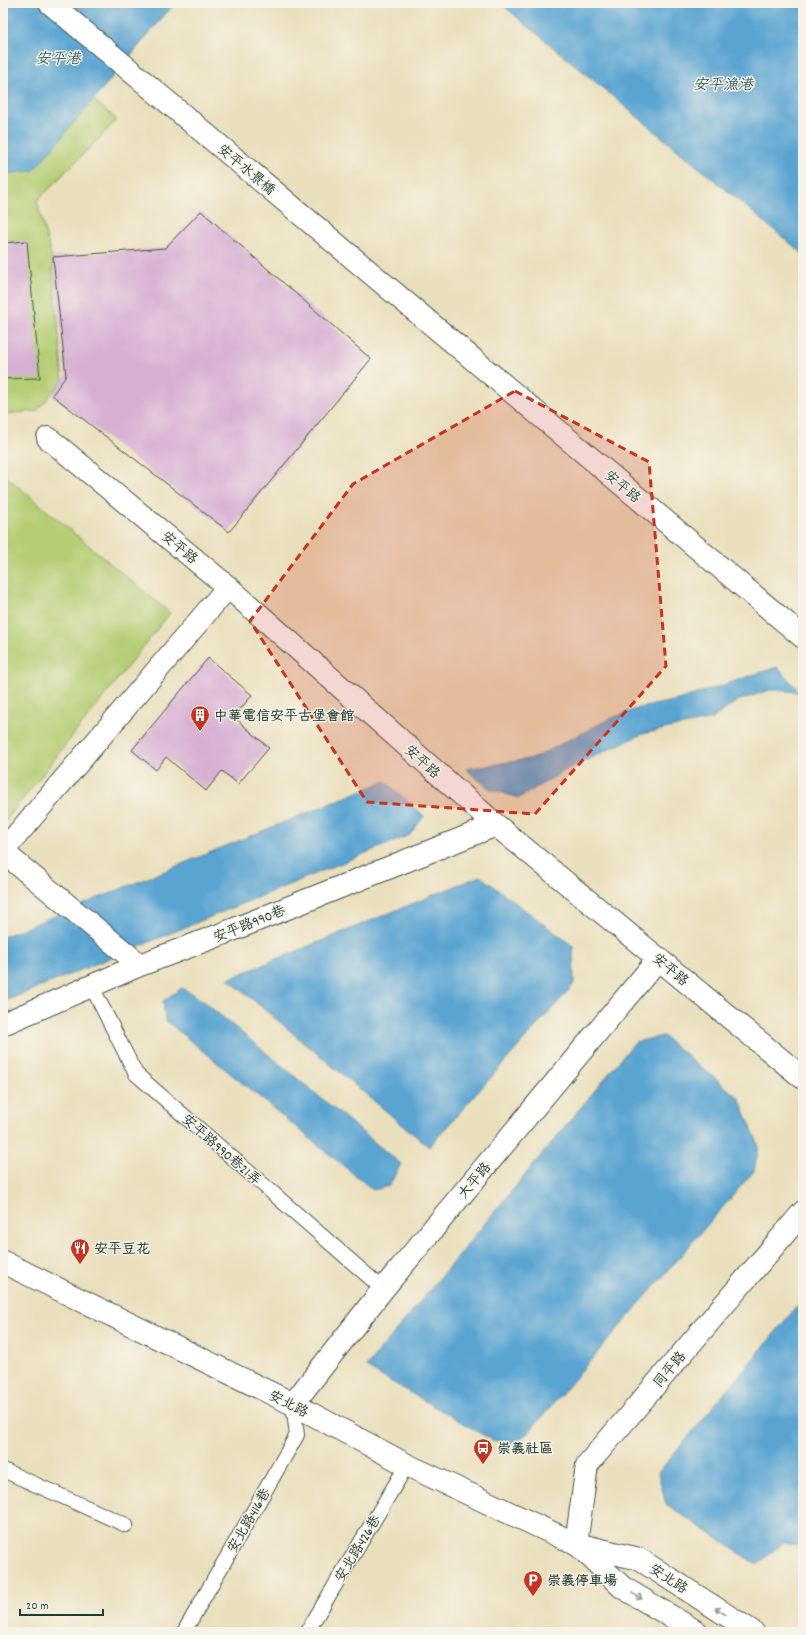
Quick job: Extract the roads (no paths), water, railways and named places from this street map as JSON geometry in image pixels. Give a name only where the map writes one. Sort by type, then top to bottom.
[{"type":"street","name":"安平水景橋","points":[[50,3],[443,336]]},
{"type":"street","name":"安平路","points":[[443,336],[803,637]]},
{"type":"street","name":"安平路","points":[[48,438],[228,587],[496,825],[803,1078]]},
{"type":"street","points":[[140,965],[3,852],[228,587]]},
{"type":"street","name":"安平路990巷","points":[[3,1024],[92,987],[140,965],[496,825]]},
{"type":"street","name":"大平路","points":[[293,1404],[382,1289],[659,958]]},
{"type":"street","name":"同平路","points":[[576,1544],[587,1465],[803,1212]]},
{"type":"street","name":"安北路","points":[[3,1262],[293,1404],[407,1465],[576,1544],[639,1559],[753,1632]]},
{"type":"street","name":"安北路","points":[[576,1544],[622,1587],[696,1632]]},
{"type":"lane","name":"安平路990巷21弄","points":[[92,987],[136,1074],[382,1289]]},
{"type":"lane","name":"安北路416巷","points":[[184,1632],[297,1435],[293,1404]]},
{"type":"lane","name":"安北路426巷","points":[[307,1632],[407,1465]]},
{"type":"lane","points":[[3,1470],[126,1525]]},
{"type":"water","name":"安平港","points":[[3,3],[175,3],[33,171],[3,174]]},
{"type":"water","name":"安平漁港","points":[[500,3],[803,3],[803,254]]},
{"type":"water","points":[[777,667],[800,692],[770,690],[737,701],[712,719],[642,734],[571,767],[519,798],[490,789],[466,769],[534,758],[609,719],[639,708],[678,700]]},
{"type":"water","points":[[385,781],[424,816],[410,835],[3,1002],[3,937]]},
{"type":"water","points":[[480,876],[573,946],[574,984],[429,1147],[228,979]]},
{"type":"water","points":[[182,988],[202,1000],[401,1164],[389,1186],[373,1190],[165,1020],[163,1001]]},
{"type":"water","points":[[663,1036],[739,1098],[759,1146],[754,1171],[528,1433],[515,1443],[492,1440],[366,1367],[635,1042]]},
{"type":"water","points":[[803,1299],[803,1546],[783,1543],[757,1565],[666,1504],[658,1473]]},
{"type":"place","name":"中華電信安平古堡會館","points":[[200,732]]},
{"type":"place","name":"安平豆花","points":[[80,1265]]},
{"type":"place","name":"崇義社區","points":[[483,1465]]},
{"type":"place","name":"崇義停車場","points":[[533,1597]]}]
